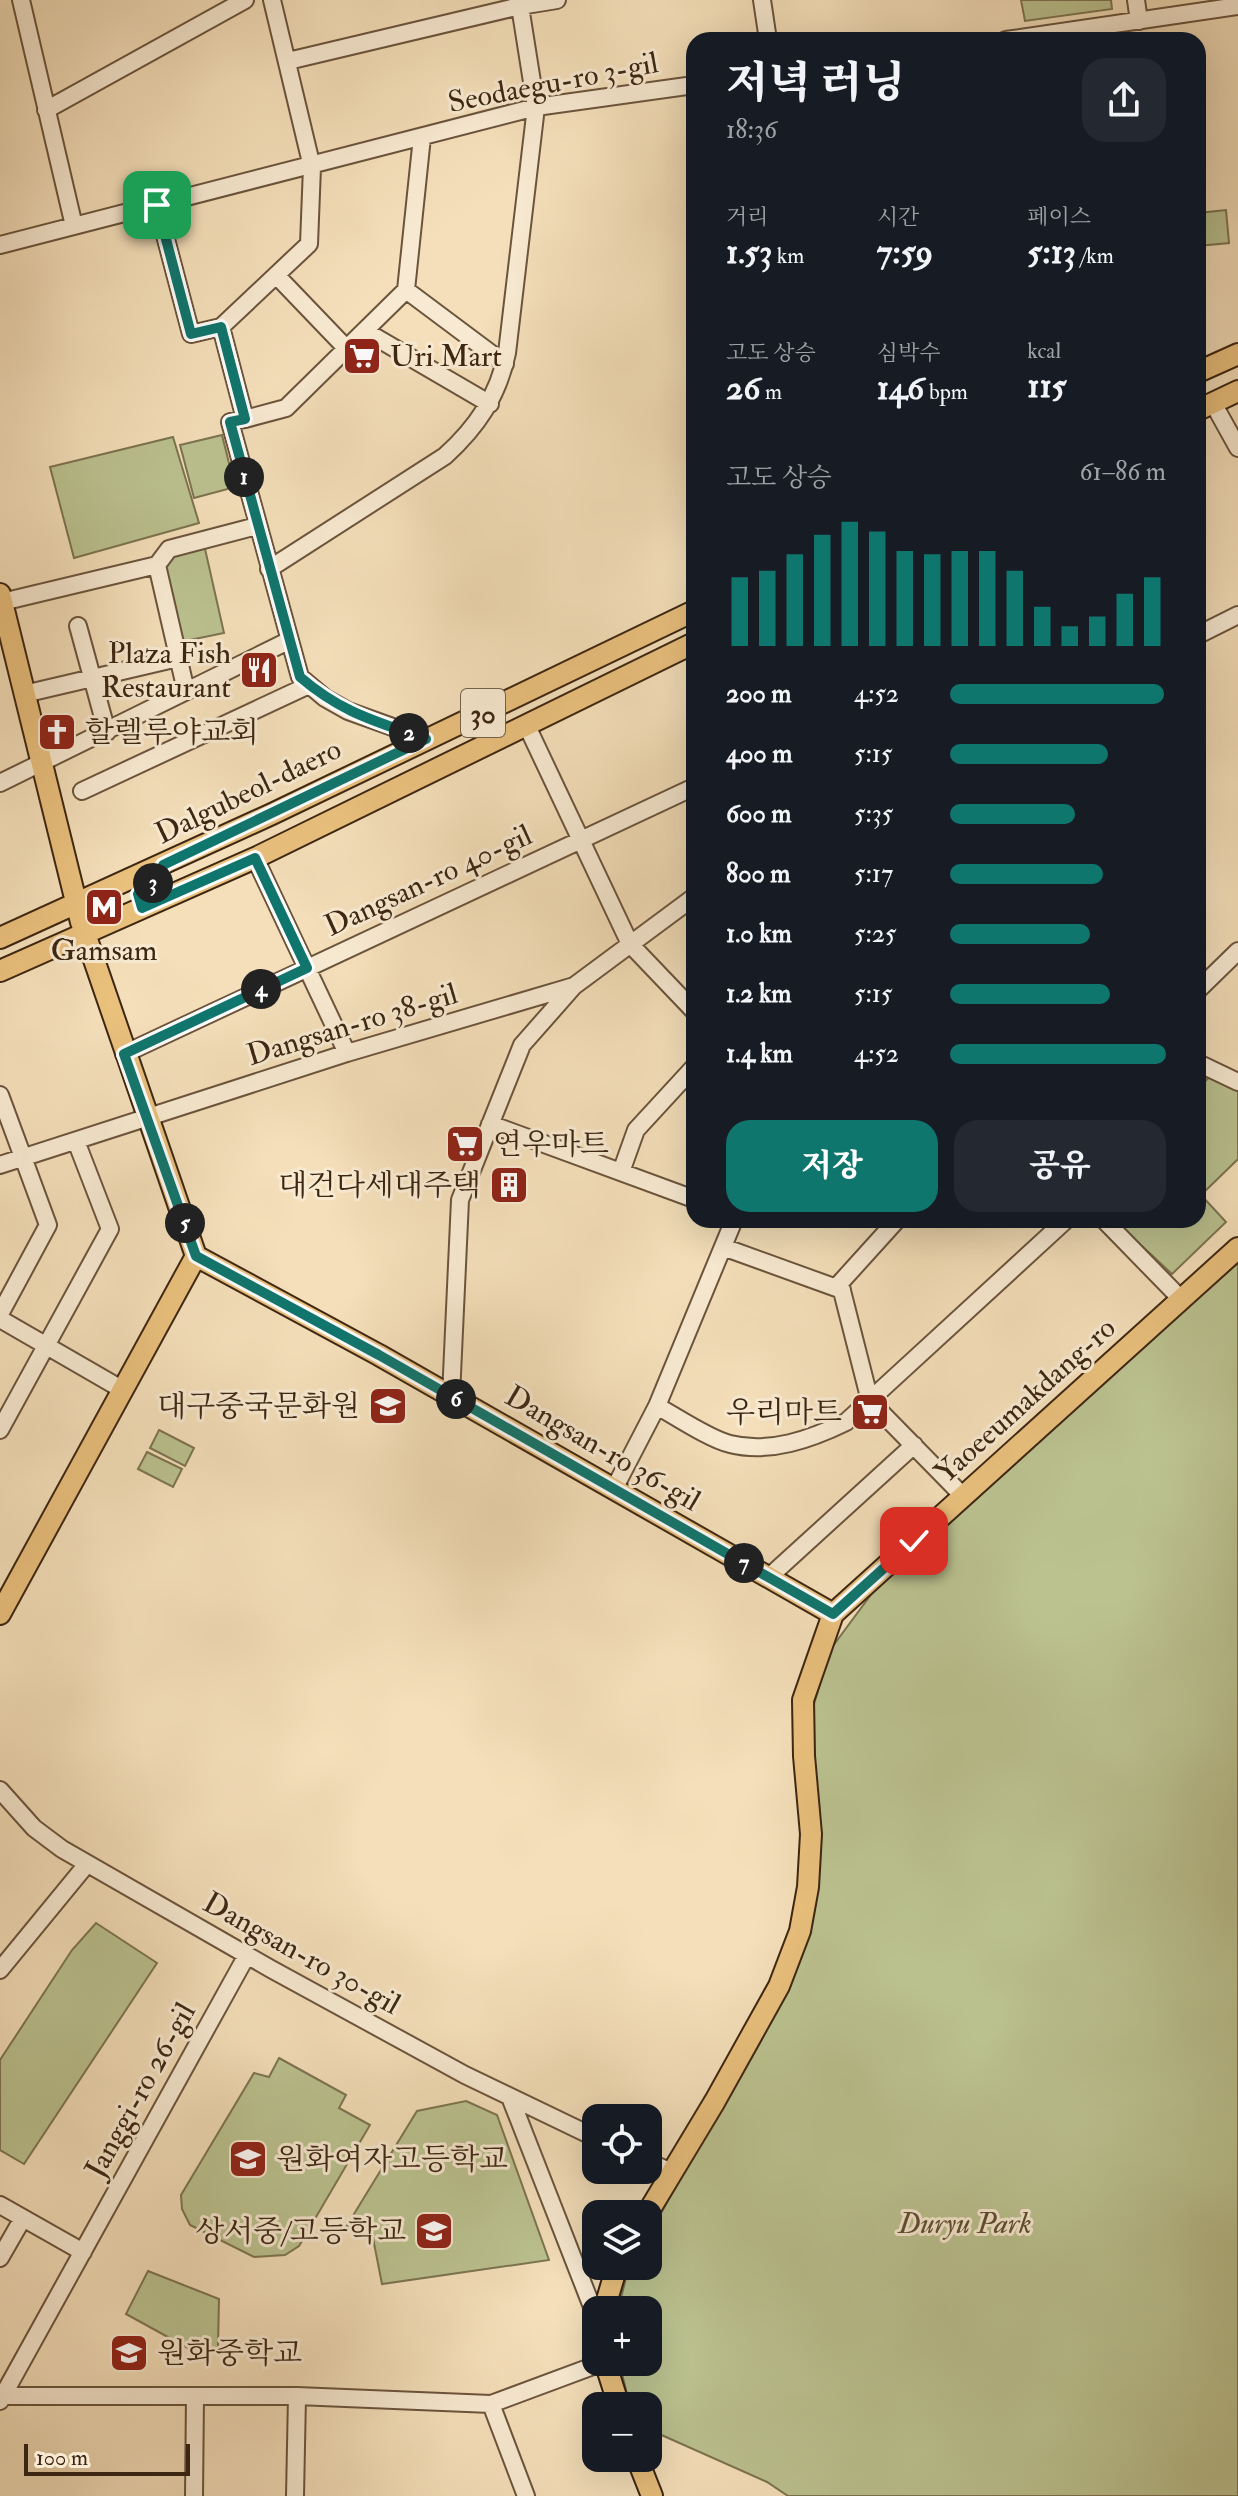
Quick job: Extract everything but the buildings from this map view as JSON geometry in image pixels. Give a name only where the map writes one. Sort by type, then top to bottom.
[{"type":"main road","points":[[1206,368],[1238,354]]},
{"type":"main road","points":[[1206,407],[1238,391]]},
{"type":"main road","points":[[0,1614],[7,1585],[123,1390],[196,1256],[84,933],[1,598]]},
{"type":"main road","name":"Dalgubeol-daero","points":[[0,938],[163,865],[686,615]]},
{"type":"main road","name":"Dalgubeol-daero","points":[[0,971],[255,858],[686,647]]},
{"type":"main road","points":[[142,908],[138,894],[141,888],[159,880],[163,865]]},
{"type":"main road","name":"Yaoeeumakdang-ro","points":[[655,2200],[779,1986],[800,1931],[808,1887],[811,1834],[803,1700],[833,1614],[1238,1248]]},
{"type":"main road","name":"Dangsan-ro 36-gil","points":[[196,1256],[451,1396],[833,1614]]},
{"type":"main road","points":[[643,2472],[652,2496]]},
{"type":"street","points":[[21,0],[74,226]]},
{"type":"street","points":[[46,110],[245,0]]},
{"type":"street","points":[[157,205],[191,334],[221,327],[309,244],[312,167],[272,0]]},
{"type":"street","points":[[288,61],[520,3],[557,0]]},
{"type":"street","points":[[762,0],[767,32]]},
{"type":"street","points":[[1136,0],[1139,21]]},
{"type":"street","points":[[269,569],[445,456],[467,436],[490,404],[505,364],[536,107],[520,3]]},
{"type":"street","points":[[1062,32],[1139,21],[1205,5],[1238,6]]},
{"type":"street","name":"Seodaegu-ro 3-gil","points":[[0,245],[536,107],[686,86]]},
{"type":"street","name":"Seodaegu-ro 3-gil","points":[[406,290],[422,137]]},
{"type":"street","points":[[276,275],[347,349]]},
{"type":"street","points":[[237,421],[286,408],[406,290],[505,364]]},
{"type":"street","points":[[221,327],[257,526],[300,677],[348,711],[426,739]]},
{"type":"street","points":[[365,331],[490,404]]},
{"type":"street","points":[[1206,407],[1238,448]]},
{"type":"street","points":[[1,598],[157,565],[169,549],[257,526]]},
{"type":"street","points":[[157,565],[186,691]]},
{"type":"street","points":[[1206,631],[1238,615]]},
{"type":"street","points":[[78,626],[107,732]]},
{"type":"street","points":[[0,783],[288,641]]},
{"type":"street","points":[[24,694],[178,658]]},
{"type":"street","points":[[82,791],[309,685]]},
{"type":"street","points":[[526,724],[630,944],[686,1003]]},
{"type":"street","name":"Dangsan-ro 40-gil","points":[[124,1054],[686,791]]},
{"type":"street","points":[[255,858],[347,1053]]},
{"type":"street","points":[[451,1396],[460,1200],[522,1045],[574,986],[686,903]]},
{"type":"street","points":[[1206,982],[1238,951]]},
{"type":"street","name":"Dangsan-ro 38-gil","points":[[0,1165],[347,1053],[574,986]]},
{"type":"street","points":[[1206,1067],[1238,1081]]},
{"type":"street","points":[[621,1172],[636,1130],[686,1076]]},
{"type":"street","points":[[0,1095],[48,1225],[0,1316],[123,1390]]},
{"type":"street","points":[[490,1124],[686,1196]]},
{"type":"street","points":[[0,1430],[110,1229],[76,1141]]},
{"type":"street","points":[[614,1489],[657,1406],[731,1228]]},
{"type":"street","points":[[890,1228],[840,1283],[870,1401],[963,1496]]},
{"type":"street","points":[[657,1406],[728,1444],[762,1447],[809,1440],[846,1422],[1057,1228]]},
{"type":"street","points":[[1112,1228],[1181,1299]]},
{"type":"street","points":[[723,1247],[842,1290]]},
{"type":"street","points":[[769,1577],[914,1445]]},
{"type":"street","name":"Dangsan-ro 30-gil","points":[[0,1790],[34,1828],[87,1864],[465,2075],[582,2131]]},
{"type":"street","points":[[0,1970],[87,1864]]},
{"type":"street","name":"Janggi-ro 26-gil","points":[[1,2398],[247,1955]]},
{"type":"street","points":[[510,2097],[588,2296]]},
{"type":"street","points":[[662,2168],[672,2172]]},
{"type":"street","points":[[0,2205],[83,2252]]},
{"type":"street","points":[[0,2258],[23,2218]]},
{"type":"street","points":[[1,2398],[297,2396],[491,2404],[582,2370]]},
{"type":"street","points":[[194,2496],[195,2396]]},
{"type":"street","points":[[295,2496],[297,2396]]},
{"type":"street","points":[[491,2404],[526,2496]]},
{"type":"green space","points":[[1021,0],[1111,0],[1112,9],[1025,21]]},
{"type":"green space","points":[[1226,210],[1229,243],[1206,245],[1206,212]]},
{"type":"green space","points":[[222,435],[235,487],[194,498],[180,445]]},
{"type":"green space","points":[[173,437],[199,523],[74,558],[50,467]]},
{"type":"green space","points":[[203,540],[224,633],[175,643],[157,565]]},
{"type":"green space","points":[[1210,1076],[1238,1087],[1238,1159],[1206,1190],[1206,1080]]},
{"type":"green space","points":[[1206,1200],[1226,1222],[1172,1274],[1123,1228],[1206,1228]]},
{"type":"green space","name":"Duryu Park","points":[[1238,1263],[1238,2496],[788,2496],[767,2482],[662,2435],[662,2392],[626,2392],[622,2376],[662,2376],[662,2296],[622,2296],[626,2280],[662,2280],[662,2211],[716,2112],[805,1934],[814,1704],[830,1650],[873,1592],[1055,1423]]},
{"type":"green space","points":[[159,1430],[194,1448],[185,1466],[150,1448]]},
{"type":"green space","points":[[147,1452],[182,1469],[173,1487],[138,1469]]},
{"type":"green space","points":[[96,1923],[157,1963],[24,2164],[0,2150],[0,2060],[72,1950]]},
{"type":"green space","points":[[279,2058],[346,2095],[339,2108],[370,2125],[299,2246],[285,2255],[254,2257],[190,2225],[182,2209],[181,2195],[254,2073],[269,2077]]},
{"type":"green space","points":[[466,2101],[497,2115],[549,2260],[382,2284],[372,2233],[346,2227],[417,2111]]},
{"type":"green space","points":[[148,2271],[219,2299],[218,2347],[214,2353],[195,2352],[126,2314]]},
{"type":"place","name":"Uri Mart","points":[[362,356]]},
{"type":"place","name":"Plaza Fish Restaurant","points":[[259,670]]},
{"type":"place","name":"할렐루야교회","points":[[57,732]]},
{"type":"place","name":"Gamsam","points":[[104,907]]},
{"type":"place","name":"연우마트","points":[[465,1144]]},
{"type":"place","name":"대건다세대주택","points":[[509,1185]]},
{"type":"place","name":"대구중국문화원","points":[[388,1406]]},
{"type":"place","name":"우리마트","points":[[870,1412]]},
{"type":"place","name":"원화여자고등학교","points":[[248,2159]]},
{"type":"place","name":"상서중/고등학교","points":[[434,2231]]},
{"type":"place","name":"원화중학교","points":[[129,2353]]},
{"type":"route","points":[[157,205],[191,334],[221,327],[245,419],[230,422],[300,677],[325,698],[348,711],[426,739],[163,865],[159,880],[141,888],[138,894],[142,908],[255,858],[307,968],[124,1054],[196,1256],[379,1355],[833,1614],[914,1541]]}]
